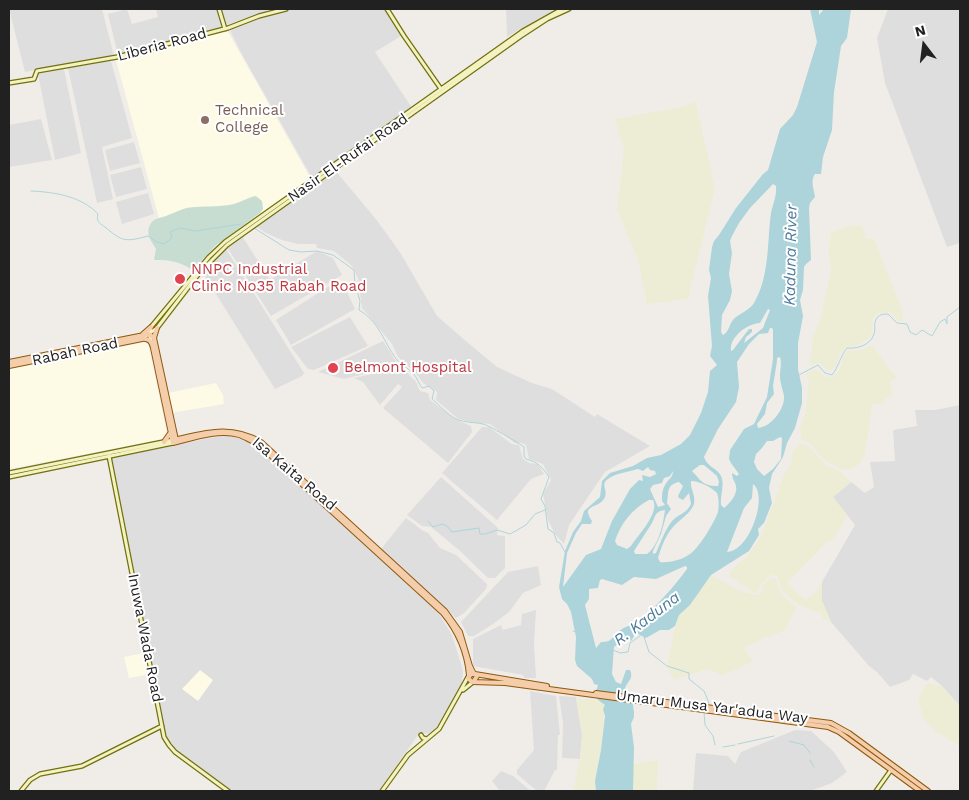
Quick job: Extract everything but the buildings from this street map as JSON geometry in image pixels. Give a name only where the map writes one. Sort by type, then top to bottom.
[{"type":"main road","points":[[219,9],[225,29]]},
{"type":"main road","name":"Liberia Road","points":[[9,83],[34,79],[37,71],[117,57],[225,29],[259,16],[286,9]]},
{"type":"main road","points":[[387,9],[400,31],[441,89]]},
{"type":"main road","name":"Nasir El-Rufai Road","points":[[151,327],[216,249],[523,31],[562,9]]},
{"type":"main road","name":"Nasir El-Rufai Road","points":[[408,114],[496,52],[538,25],[569,9]]},
{"type":"main road","name":"Nasir El-Rufai Road","points":[[150,334],[157,328],[176,302],[219,251],[264,215]]},
{"type":"main road","points":[[151,327],[150,334],[153,340],[175,441]]},
{"type":"main road","points":[[151,327],[142,337],[153,340]]},
{"type":"main road","points":[[153,340],[157,328]]},
{"type":"main road","name":"Rabah Road","points":[[9,364],[150,334]]},
{"type":"main road","name":"Isa Kaita Road","points":[[9,475],[175,441],[200,434],[229,430],[245,434],[261,442],[432,601]]},
{"type":"main road","points":[[173,432],[181,438]]},
{"type":"main road","points":[[164,442],[173,432]]},
{"type":"main road","name":"Isa Kaita Road","points":[[9,475],[204,436],[238,435],[257,443],[432,601],[445,610],[456,625],[463,640],[471,675]]},
{"type":"main road","name":"Inuwa Wada Road","points":[[109,456],[164,737],[169,745],[228,791]]},
{"type":"main road","points":[[471,675],[470,681],[474,682]]},
{"type":"main road","points":[[462,690],[477,678],[471,675]]},
{"type":"main road","points":[[382,791],[386,789],[400,765],[414,750],[439,729],[471,675]]},
{"type":"main road","name":"Umaru Musa Yar'adua Way","points":[[471,675],[562,690]]},
{"type":"main road","name":"Umaru Musa Yar'adua Way","points":[[474,682],[505,683],[562,690],[828,727],[839,732],[920,791]]},
{"type":"main road","name":"Umaru Musa Yar'adua Way","points":[[645,701],[830,723],[849,733],[928,791]]},
{"type":"main road","points":[[21,791],[30,780],[40,774],[82,766],[162,726]]},
{"type":"main road","points":[[421,735],[423,738],[428,739]]},
{"type":"main road","points":[[877,791],[892,771]]},
{"type":"shaded area","points":[[9,9],[102,9],[114,56],[25,72]]},
{"type":"shaded area","points":[[127,9],[132,24],[158,17],[156,9],[217,9],[223,29],[118,55],[108,14]]},
{"type":"shaded area","points":[[221,9],[267,9],[267,11],[226,25]]},
{"type":"shaded area","points":[[289,9],[385,9],[401,36],[375,52],[412,108],[312,178],[240,51],[229,28],[269,13]]},
{"type":"shaded area","points":[[506,9],[555,9],[507,37]]},
{"type":"shaded area","points":[[888,9],[960,9],[960,243],[947,247],[885,83],[877,38]]},
{"type":"shaded area","name":"Technical College","points":[[227,30],[311,179],[248,223],[163,233],[116,60]]},
{"type":"shaded area","points":[[111,61],[132,138],[102,147],[113,199],[97,203],[68,68]]},
{"type":"shaded area","points":[[64,69],[81,153],[55,160],[38,74]]},
{"type":"shaded area","points":[[41,119],[52,160],[9,167],[9,125]]},
{"type":"shaded area","points":[[134,142],[140,163],[110,171],[105,150]]},
{"type":"shaded area","points":[[141,167],[147,189],[116,197],[110,175]]},
{"type":"shaded area","points":[[335,170],[375,218],[401,254],[437,316],[497,367],[532,383],[552,389],[595,417],[597,414],[650,446],[605,472],[569,525],[564,544],[555,534],[548,520],[543,494],[551,480],[543,464],[529,459],[526,445],[515,443],[490,424],[469,422],[457,418],[436,400],[437,392],[423,383],[416,373],[398,357],[392,344],[362,308],[358,278],[352,266],[334,251],[317,248],[316,244],[298,244],[282,240],[255,226]]},
{"type":"shaded area","points":[[148,193],[154,214],[122,224],[116,202]]},
{"type":"shaded area","points":[[242,236],[270,280],[317,251],[333,258],[342,275],[271,316],[227,247]]},
{"type":"shaded area","points":[[226,249],[304,373],[302,376],[275,389],[203,273]]},
{"type":"shaded area","points":[[334,283],[346,290],[355,309],[291,345],[276,320]]},
{"type":"shaded area","points":[[350,317],[368,346],[314,370],[308,369],[291,347]]},
{"type":"shaded area","points":[[383,341],[395,360],[416,382],[420,391],[428,393],[430,400],[455,419],[471,426],[472,432],[448,463],[383,408],[402,387],[398,384],[380,405],[363,382],[354,378],[381,372],[380,370],[344,379],[318,372]]},
{"type":"shaded area","points":[[145,342],[148,343],[167,433],[163,439],[9,469],[9,369]]},
{"type":"shaded area","points":[[216,383],[223,395],[224,404],[171,413],[168,393]]},
{"type":"shaded area","points":[[960,405],[960,706],[931,677],[927,681],[913,674],[909,680],[890,687],[831,622],[822,601],[822,582],[855,525],[833,497],[851,482],[865,493],[874,487],[870,462],[895,461],[893,430],[917,426],[915,410],[935,410]]},
{"type":"shaded area","points":[[482,427],[489,427],[512,444],[519,445],[523,459],[529,463],[538,464],[544,474],[531,479],[497,520],[442,473]]},
{"type":"shaded area","points":[[227,436],[239,438],[258,447],[438,612],[452,635],[463,670],[462,683],[435,730],[427,734],[420,732],[379,791],[230,791],[172,748],[165,736],[164,722],[112,458]]},
{"type":"shaded area","points":[[441,477],[498,528],[497,535],[505,536],[505,568],[495,578],[488,578],[459,550],[431,527],[422,526],[407,515]]},
{"type":"shaded area","points":[[406,518],[428,533],[440,548],[456,555],[487,584],[486,589],[464,613],[456,618],[381,549]]},
{"type":"shaded area","points":[[538,566],[541,585],[523,593],[509,612],[493,624],[474,636],[468,636],[461,622],[508,572]]},
{"type":"shaded area","points":[[536,610],[534,644],[536,678],[524,678],[523,675],[473,666],[473,639],[501,625],[503,630],[521,625],[522,614]]},
{"type":"shaded area","points":[[144,653],[150,674],[129,678],[124,657]]},
{"type":"shaded area","points":[[200,670],[213,680],[198,701],[182,689]]},
{"type":"shaded area","points":[[530,691],[556,696],[560,735],[558,735],[557,770],[555,770],[544,791],[537,791],[517,774],[517,770],[534,750]]},
{"type":"shaded area","points":[[559,696],[576,697],[582,734],[580,759],[562,758],[563,723]]},
{"type":"shaded area","points":[[795,730],[811,731],[834,752],[847,772],[832,783],[810,791],[693,791],[696,753],[728,756],[735,764],[741,752]]},
{"type":"shaded area","points":[[501,771],[513,776],[531,791],[500,791],[492,781]]},
{"type":"green space","points":[[696,102],[715,189],[688,299],[647,304],[638,259],[617,210],[624,149],[615,119],[676,108]]},
{"type":"green space","points":[[256,196],[262,201],[263,209],[260,213],[215,246],[193,270],[174,262],[154,260],[156,249],[148,232],[151,223],[155,220],[192,207],[229,205]]},
{"type":"green space","points":[[861,225],[866,239],[874,239],[902,310],[903,321],[898,321],[890,312],[878,313],[873,318],[872,332],[869,339],[856,346],[847,347],[840,354],[836,366],[830,371],[826,370],[820,363],[810,365],[813,337],[821,316],[831,269],[828,251],[831,233],[844,227]]},
{"type":"green space","points":[[873,345],[888,368],[898,377],[890,382],[893,396],[884,398],[884,403],[872,405],[865,455],[857,466],[851,469],[841,469],[826,461],[811,444],[801,439],[800,428],[806,410],[809,379],[805,374],[817,369],[824,376],[833,377],[840,369],[843,357],[848,350],[857,351]]},
{"type":"green space","points":[[799,444],[810,447],[828,466],[841,472],[851,482],[833,497],[847,515],[835,538],[824,545],[787,583],[805,600],[817,591],[822,582],[822,601],[831,622],[823,619],[821,613],[799,605],[782,591],[778,577],[772,574],[762,583],[757,593],[753,593],[729,577],[732,569],[746,557],[761,537],[785,472],[791,465],[792,452]]},
{"type":"green space","points":[[711,575],[740,591],[757,595],[761,593],[763,584],[772,578],[776,579],[781,594],[797,608],[784,631],[744,648],[753,662],[722,675],[707,669],[674,680],[667,667],[675,626],[679,615],[690,605]]},
{"type":"green space","points":[[928,683],[942,686],[960,706],[960,746],[936,732],[923,718],[918,699]]},
{"type":"green space","points":[[576,698],[598,700],[605,705],[601,750],[595,781],[596,791],[573,791],[580,759],[582,735]]},
{"type":"green space","points":[[658,760],[657,791],[633,791],[633,764]]},
{"type":"water","points":[[810,9],[819,9],[819,15],[824,9],[851,9],[847,38],[841,46],[834,92],[832,130],[823,157],[821,174],[815,174],[813,179],[815,197],[810,203],[809,208],[811,260],[804,267],[803,290],[800,300],[803,316],[798,343],[798,369],[802,388],[802,403],[795,428],[787,443],[783,457],[772,474],[769,488],[772,503],[764,523],[758,529],[759,535],[749,551],[711,575],[690,605],[679,615],[675,626],[669,630],[660,630],[646,638],[636,633],[631,641],[626,638],[614,647],[612,674],[616,682],[621,684],[626,670],[630,670],[631,673],[625,688],[632,699],[634,712],[631,724],[634,747],[633,791],[596,791],[595,781],[601,750],[605,716],[603,709],[605,705],[598,700],[595,694],[598,685],[594,684],[592,679],[577,666],[575,660],[576,637],[571,612],[562,599],[559,587],[565,551],[573,532],[581,521],[584,511],[600,497],[602,481],[610,473],[633,466],[647,458],[661,455],[681,444],[690,435],[701,413],[708,392],[710,371],[717,365],[710,356],[712,346],[708,296],[711,278],[709,270],[712,247],[736,208],[768,170],[780,129],[793,115],[797,107],[817,42]],"holes":[[[773,184],[776,186],[763,282],[752,306],[733,320],[727,332],[723,335],[721,332],[722,315],[730,300],[732,291],[729,274],[732,253],[730,241],[739,223],[750,208]],[[768,309],[770,310],[763,328],[744,343],[746,337],[752,332],[752,329],[749,329],[731,351],[731,346],[736,336],[750,325],[760,323]],[[770,328],[772,328],[773,359],[767,397],[754,424],[744,429],[730,450],[729,459],[739,474],[737,476],[732,473],[736,492],[724,508],[721,505],[723,483],[721,476],[707,463],[704,457],[718,429],[736,402],[739,387],[737,362],[749,344],[759,334],[768,333]],[[780,357],[780,379],[784,401],[780,412],[772,421],[758,428],[757,424],[765,414],[767,403],[774,394],[773,386],[777,358]],[[782,438],[781,459],[764,476],[757,469],[754,462],[756,454],[767,441]],[[700,465],[704,465],[717,476],[719,482],[718,486],[702,482],[692,471]],[[648,467],[650,470],[655,471],[656,474],[650,477],[642,475],[643,481],[639,480],[630,489],[612,521],[601,549],[586,555],[563,587],[567,553],[576,533],[582,524],[591,524],[592,521],[588,511],[599,504],[605,497],[604,485],[606,481],[622,473],[638,469],[643,471]],[[673,471],[663,491],[662,501],[665,505],[658,507],[650,489],[653,485],[662,483],[664,478],[670,476]],[[691,481],[705,485],[717,493],[719,508],[710,529],[690,554],[675,561],[660,562],[658,558],[668,534],[690,510],[694,504]],[[679,482],[683,486],[678,496],[679,498],[683,500],[689,493],[691,504],[670,524],[656,553],[653,554],[666,516],[671,509],[667,503],[670,487]],[[753,484],[757,490],[759,500],[754,523],[743,543],[735,550],[727,552],[744,508],[752,498]],[[649,500],[653,500],[654,511],[651,517],[627,549],[617,545],[615,541],[620,528],[632,512]],[[665,510],[662,528],[655,545],[647,554],[635,554],[634,551],[656,514]],[[685,566],[687,567],[670,590],[644,616],[621,630],[610,640],[601,642],[596,648],[585,605],[589,599],[589,589],[598,588],[602,579],[622,585],[634,577],[656,579]]]},
{"type":"waterway","points":[[31,191],[67,196],[84,203],[98,214],[97,218],[100,223],[116,236],[129,240],[148,236],[164,244],[172,238],[170,232],[180,228],[195,231],[241,224]]},
{"type":"waterway","points":[[254,228],[289,250],[301,252],[317,251],[333,255],[354,270],[355,284],[360,301],[359,310],[376,325],[396,359],[414,374],[422,388],[429,386],[434,391],[432,399],[456,419],[486,425],[524,447],[526,459],[540,466],[549,477],[541,499],[545,506],[548,529],[554,533],[557,542],[560,543],[565,552]]},
{"type":"waterway","points":[[797,376],[818,365],[825,373],[832,375],[847,348],[859,347],[870,341],[874,334],[876,320],[881,315],[888,314],[897,323],[907,324],[910,332],[916,335],[922,330],[932,336],[940,322],[945,319],[947,324],[947,317],[960,307]]},
{"type":"waterway","points":[[428,521],[433,527],[442,524],[447,526],[452,532],[479,528],[480,534],[497,530],[510,534],[526,525],[535,514],[545,510]]},
{"type":"waterway","points":[[573,631],[581,633]]},
{"type":"waterway","name":"R. Kaduna","points":[[613,650],[620,653],[628,652],[630,643],[640,636]]},
{"type":"waterway","name":"R. Kaduna","points":[[644,637],[649,652],[667,666],[689,673],[689,679],[704,691],[709,703],[706,705]]},
{"type":"waterway","points":[[704,712],[705,725],[713,736],[715,745]]},
{"type":"waterway","points":[[738,744],[774,736]]},
{"type":"waterway","points":[[789,741],[804,745],[810,753]]},
{"type":"waterway","points":[[723,747],[735,745]]},
{"type":"waterway","points":[[810,760],[814,767]]},
{"type":"place","name":"Technical College","points":[[205,120]]},
{"type":"place","name":"NNPC Industrial Clinic No35 Rabah Road","points":[[180,279]]},
{"type":"place","name":"Belmont Hospital","points":[[333,368]]},
{"type":"water label","name":"Kaduna River","points":[[791,255]]}]
